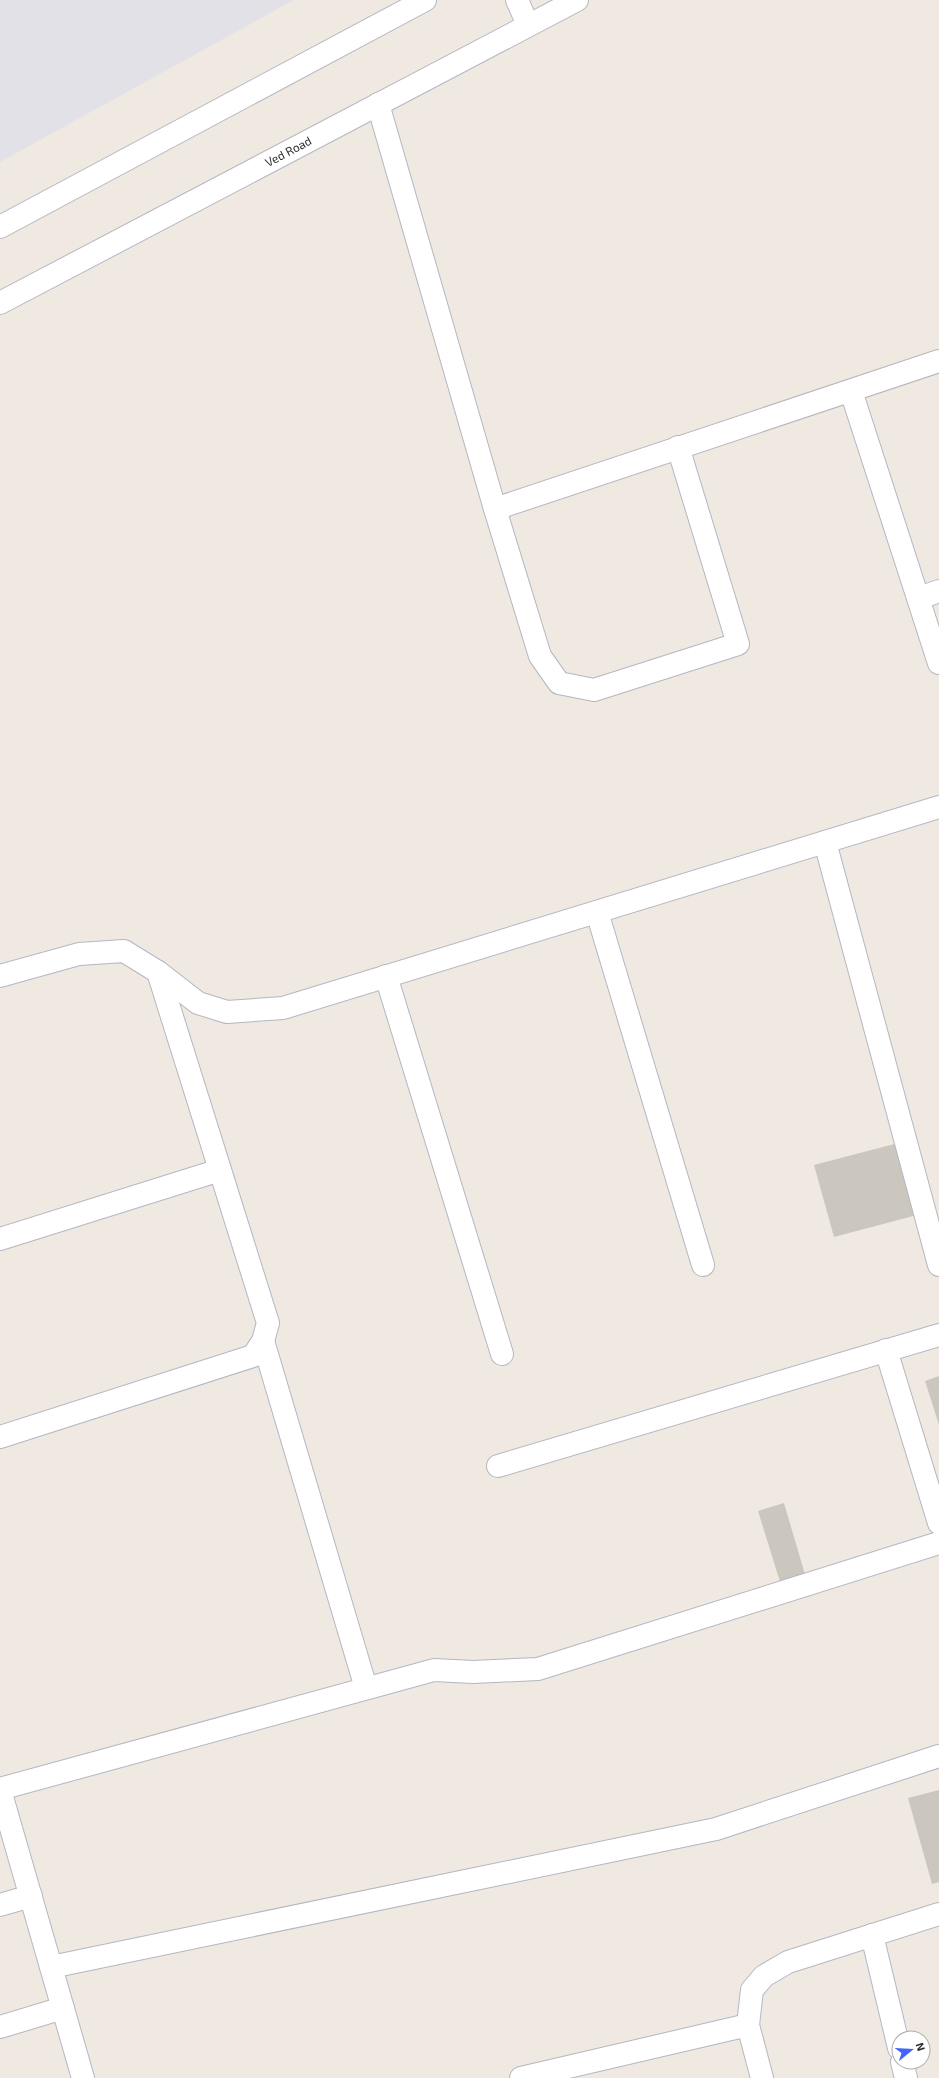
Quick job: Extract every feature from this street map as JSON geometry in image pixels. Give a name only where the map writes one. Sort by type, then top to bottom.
[{"type":"street","points":[[0,227],[425,0]]},
{"type":"street","points":[[517,0],[528,25]]},
{"type":"street","name":"Ved Road","points":[[0,302],[528,25],[567,2]]},
{"type":"street","points":[[378,104],[495,508],[540,656],[559,683],[594,690],[738,644],[678,447]]},
{"type":"street","points":[[495,508],[939,361]]},
{"type":"street","points":[[851,391],[939,662]]},
{"type":"street","points":[[919,598],[939,591]]},
{"type":"street","points":[[0,976],[79,954],[124,951],[158,972],[198,1003],[227,1012],[283,1008],[939,807]]},
{"type":"street","points":[[825,842],[939,1265]]},
{"type":"street","points":[[597,912],[703,1265]]},
{"type":"street","points":[[0,1437],[253,1356],[263,1341],[268,1323],[158,972]]},
{"type":"street","points":[[386,976],[502,1354]]},
{"type":"street","points":[[0,1239],[220,1170]]},
{"type":"street","points":[[498,1466],[939,1335]]},
{"type":"street","points":[[263,1341],[366,1688]]},
{"type":"street","points":[[886,1350],[939,1523]]},
{"type":"street","points":[[83,2078],[0,1790],[434,1670],[473,1672],[538,1669],[939,1543]]},
{"type":"street","points":[[51,1967],[716,1829],[939,1756]]},
{"type":"street","points":[[0,1905],[30,1896]]},
{"type":"street","points":[[762,2078],[748,2025],[752,1990],[764,1976],[788,1962],[939,1914]]},
{"type":"street","points":[[872,1935],[895,2030]]},
{"type":"street","points":[[0,2027],[63,2008]]},
{"type":"street","points":[[521,2078],[748,2025]]},
{"type":"shaded area","points":[[0,0],[294,0],[0,162]]},
{"type":"building","points":[[898,1143],[917,1215],[834,1237],[814,1165]]},
{"type":"building","points":[[939,1376],[939,1425],[925,1381]]},
{"type":"building","points":[[784,1503],[806,1578],[781,1585],[758,1511]]},
{"type":"building","points":[[939,1790],[939,1882],[932,1884],[908,1798]]}]
